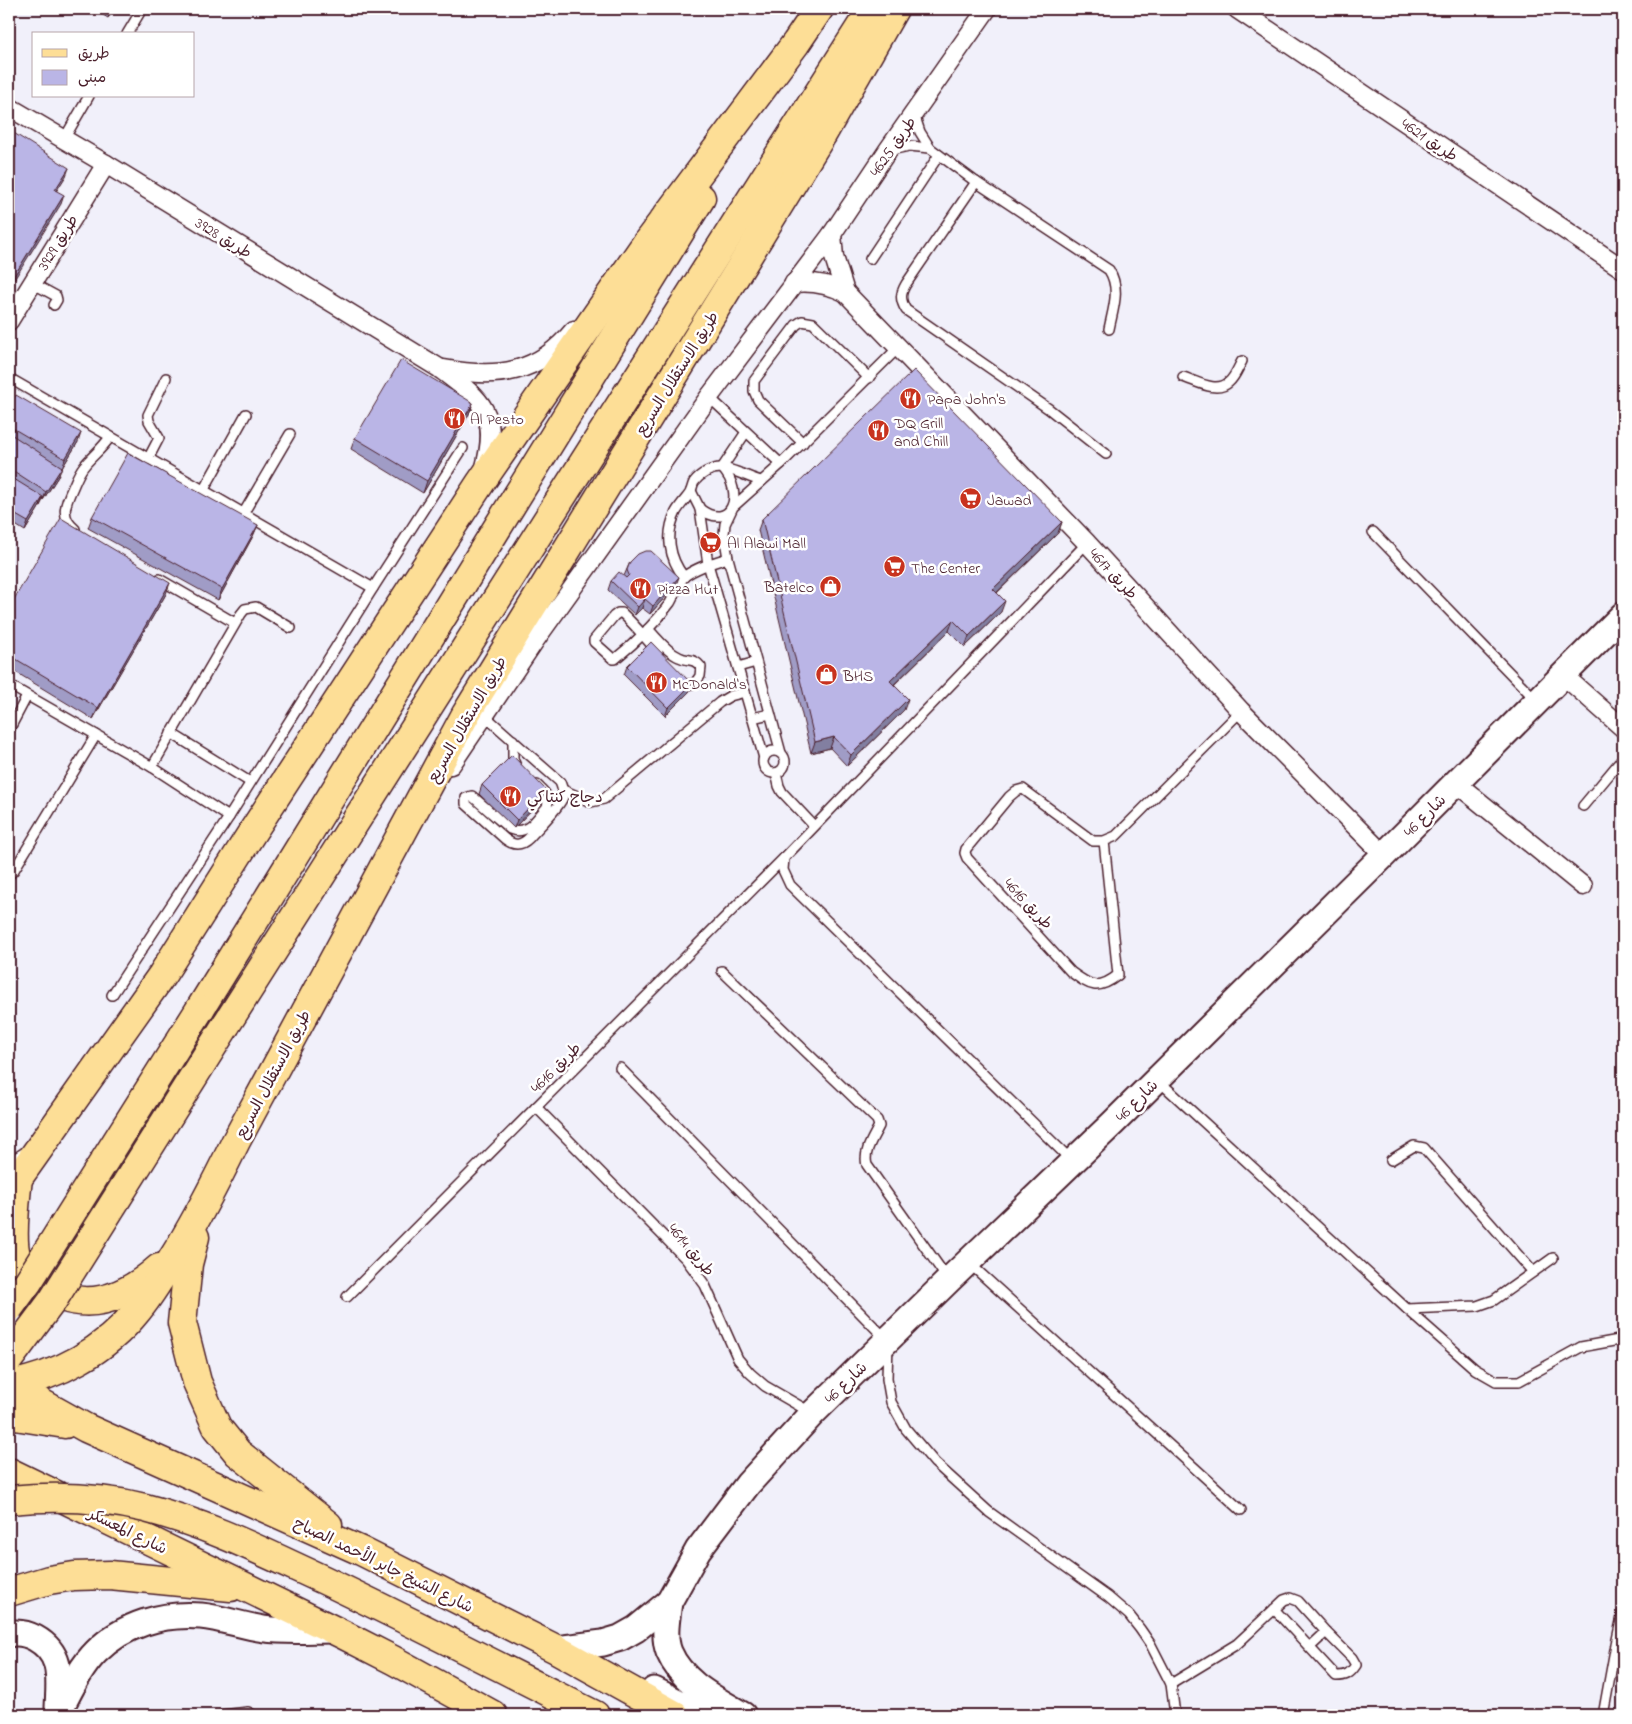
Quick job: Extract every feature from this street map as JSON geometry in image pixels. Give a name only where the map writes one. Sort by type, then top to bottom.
[{"type":"main road","points":[[9,1308],[28,1282],[200,1009],[796,43],[819,9]]},
{"type":"main road","points":[[86,1428],[9,1379],[53,1300],[226,1025],[872,9]]},
{"type":"main road","name":"طريق الاستقلال السريع","points":[[9,1379],[46,1376],[79,1361],[94,1351],[136,1313],[178,1250],[203,1208],[241,1132],[466,714],[822,135],[894,9]]},
{"type":"main road","points":[[178,1250],[140,1283],[123,1294],[84,1301],[68,1299],[45,1291],[26,1271],[17,1257],[14,1233],[20,1168],[162,975],[253,830],[481,482],[645,246],[796,43]]},
{"type":"main road","points":[[203,1208],[188,1264],[182,1323],[197,1382],[217,1427],[238,1453],[361,1551]]},
{"type":"main road","points":[[9,1415],[86,1428]]},
{"type":"main road","name":"شارع الشيخ جابر الأحمد الصباح","points":[[86,1428],[361,1551],[556,1648],[675,1715]]},
{"type":"main road","points":[[9,1455],[39,1487]]},
{"type":"main road","name":"شارع المعسكر","points":[[9,1472],[248,1588]]},
{"type":"main road","points":[[9,1500],[92,1499],[144,1508],[191,1522],[238,1540],[363,1598],[595,1715]]},
{"type":"main road","points":[[9,1592],[49,1580],[74,1576],[110,1575],[248,1588],[393,1660],[492,1715]]},
{"type":"street","name":"طريق 4625","points":[[410,816],[429,798],[536,639],[709,398],[832,234],[888,150],[987,9]]},
{"type":"street","name":"طريق 4621","points":[[1237,9],[1623,269]]},
{"type":"street","name":"طريق 3928","points":[[9,107],[106,164],[439,368],[472,393],[483,406],[491,431],[491,445],[481,482]]},
{"type":"street","name":"طريق 3929","points":[[9,321],[106,164]]},
{"type":"street","name":"طريق 4617","points":[[832,234],[834,257],[845,292]]},
{"type":"street","name":"طريق 3928","points":[[439,368],[469,374],[493,374],[514,371],[542,358],[573,332],[626,257],[635,250],[645,246]]},
{"type":"street","name":"طريق 4617","points":[[794,283],[816,282],[845,292],[1087,544],[1242,711],[1384,855]]},
{"type":"street","name":"شارع 46","points":[[556,1648],[604,1643],[620,1638],[636,1629],[669,1602],[698,1550],[737,1498],[813,1413],[1157,1079],[1623,615]]},
{"type":"street","points":[[1563,676],[1623,728]]},
{"type":"street","points":[[1456,783],[1583,886]]},
{"type":"street","name":"شارع 46","points":[[669,1602],[666,1630],[669,1652],[693,1684],[742,1715]]},
{"type":"street","points":[[58,1714],[78,1676],[96,1652],[118,1634],[144,1622],[173,1616],[202,1616],[266,1629],[297,1631],[333,1630]]},
{"type":"street","points":[[9,1634],[29,1635],[43,1642],[55,1657],[60,1675],[58,1714]]},
{"type":"street","points":[[593,1670],[619,1673],[703,1715]]},
{"type":"lane","points":[[128,32],[142,9]]},
{"type":"lane","points":[[64,139],[88,98]]},
{"type":"lane","points":[[914,114],[920,132],[930,148],[976,182],[1109,270],[1114,278],[1116,288],[1109,329]]},
{"type":"lane","points":[[888,150],[909,146],[930,148]]},
{"type":"lane","points":[[870,259],[939,155]]},
{"type":"lane","points":[[976,182],[906,284],[901,292],[901,302],[906,310],[1049,409],[1106,454]]},
{"type":"lane","points":[[32,283],[56,296],[57,300],[54,305]]},
{"type":"lane","points":[[803,443],[758,400],[753,386],[754,381],[796,325],[802,321],[813,323],[869,378]]},
{"type":"lane","points":[[700,509],[713,516],[728,512],[803,443],[898,348]]},
{"type":"lane","points":[[1183,377],[1217,388],[1230,382],[1242,361]]},
{"type":"lane","points":[[9,378],[373,588]]},
{"type":"lane","points":[[148,459],[158,438],[148,415],[166,378]]},
{"type":"lane","points":[[709,398],[781,464]]},
{"type":"lane","points":[[203,491],[246,414]]},
{"type":"lane","points":[[722,468],[746,432]]},
{"type":"lane","points":[[243,514],[290,434]]},
{"type":"lane","points":[[81,533],[69,524],[64,513],[65,507],[80,471],[102,449],[110,437]]},
{"type":"lane","points":[[112,995],[229,817],[463,448]]},
{"type":"lane","points":[[691,491],[700,509],[708,564],[764,758],[763,762],[766,769],[776,773],[782,770],[786,763],[770,714],[728,558],[724,534],[725,524],[733,507],[734,499],[732,482],[722,468]]},
{"type":"lane","points":[[684,577],[672,556],[670,540],[671,523],[677,510],[691,491],[695,480],[709,471],[722,468],[761,481]]},
{"type":"lane","points":[[1374,532],[1537,701]]},
{"type":"lane","name":"طريق 4616","points":[[347,1297],[784,858],[1087,544]]},
{"type":"lane","points":[[674,674],[687,685],[695,682],[700,676],[701,667],[690,658],[678,657],[645,632],[622,613],[618,613],[594,642],[613,659],[615,658],[645,632],[671,601],[684,577],[708,564],[728,558]]},
{"type":"lane","points":[[150,573],[235,622]]},
{"type":"lane","points":[[152,767],[235,622],[245,610],[256,607],[291,628]]},
{"type":"lane","points":[[645,632],[666,662]]},
{"type":"lane","points":[[738,667],[756,662]]},
{"type":"lane","points":[[9,685],[152,767],[229,817]]},
{"type":"lane","points":[[563,790],[592,802],[604,799],[720,702],[730,696],[745,692]]},
{"type":"lane","points":[[9,730],[27,696]]},
{"type":"lane","points":[[1104,842],[1116,836],[1242,711]]},
{"type":"lane","points":[[752,718],[770,714]]},
{"type":"lane","points":[[485,716],[513,740],[560,782],[563,790],[559,804],[529,838],[524,843],[518,845],[510,844],[466,804],[466,798],[472,796],[516,832],[528,828],[547,807],[547,794],[514,763],[512,759],[513,740]]},
{"type":"lane","points":[[171,732],[250,782]]},
{"type":"lane","points":[[9,875],[14,870],[96,736]]},
{"type":"lane","points":[[764,758],[773,750],[782,753]]},
{"type":"lane","points":[[1583,806],[1623,758]]},
{"type":"lane","points":[[776,773],[782,792],[814,826]]},
{"type":"lane","name":"طريق 4616","points":[[1023,789],[1093,841],[1104,842],[1118,975],[1106,984],[1088,984],[1071,972],[967,858],[965,853],[966,848],[1009,797],[1016,791],[1023,789]]},
{"type":"lane","points":[[784,858],[783,870],[790,885],[1072,1162]]},
{"type":"lane","points":[[722,971],[877,1120],[879,1126],[865,1159],[867,1165],[949,1280]]},
{"type":"lane","points":[[620,1068],[888,1340],[887,1379],[892,1402],[906,1429],[934,1463],[989,1512],[1108,1597],[1129,1615],[1151,1645],[1171,1684],[1175,1715]]},
{"type":"lane","points":[[1157,1079],[1407,1309],[1475,1369],[1496,1381],[1519,1381],[1581,1347],[1623,1341]]},
{"type":"lane","name":"طريق 4614","points":[[536,1107],[686,1259],[705,1285],[738,1359],[750,1373],[765,1386],[813,1413]]},
{"type":"lane","points":[[1391,1160],[1414,1146],[1424,1148],[1534,1272]]},
{"type":"lane","points":[[1407,1309],[1476,1306],[1494,1300],[1553,1258]]},
{"type":"lane","points":[[969,1262],[1241,1510]]},
{"type":"lane","points":[[1171,1684],[1237,1644],[1274,1609],[1284,1600],[1290,1598],[1298,1601],[1352,1658],[1356,1665],[1352,1671],[1345,1676],[1336,1676],[1274,1609]]},
{"type":"lane","points":[[1605,1715],[1607,1691],[1623,1612]]},
{"type":"lane","points":[[1310,1647],[1326,1632]]},
{"type":"lane","points":[[223,1715],[248,1712],[253,1715]]},
{"type":"building","points":[[9,130],[69,168],[55,190],[64,195],[9,284]]},
{"type":"building","points":[[401,360],[473,403],[427,481],[355,438]]},
{"type":"building","name":"The Center","points":[[914,370],[1062,522],[993,589],[1005,601],[969,636],[953,620],[890,681],[908,699],[851,755],[834,737],[815,742],[762,519]]},
{"type":"building","points":[[16,395],[81,433],[65,459],[9,426],[9,407]]},
{"type":"building","points":[[9,433],[62,467],[46,492],[9,468]]},
{"type":"building","points":[[128,453],[258,525],[222,589],[92,517]]},
{"type":"building","points":[[9,476],[43,497],[28,522],[9,511]]},
{"type":"building","points":[[61,518],[170,583],[98,708],[9,655],[9,608]]},
{"type":"building","name":"Pizza Hut","points":[[651,551],[679,577],[653,606],[645,599],[638,607],[611,581],[619,572],[626,578],[629,575],[627,570],[630,562],[638,554]]},
{"type":"building","name":"McDonald's","points":[[651,642],[692,684],[668,708],[627,666]]},
{"type":"building","name":"دجاج كنتاكي","points":[[512,755],[546,790],[517,820],[482,785]]},
{"type":"place","name":"Papa John's","points":[[911,398]]},
{"type":"place","name":"Al Pesto","points":[[454,418]]},
{"type":"place","name":"DQ Grill and Chill","points":[[878,431]]},
{"type":"place","name":"Jawad","points":[[971,499]]},
{"type":"place","name":"Al Alawi Mall","points":[[711,542]]},
{"type":"place","name":"The Center","points":[[895,567]]},
{"type":"place","name":"Batelco","points":[[830,586]]},
{"type":"place","name":"Pizza Hut","points":[[641,588]]},
{"type":"place","name":"BHS","points":[[827,675]]},
{"type":"place","name":"McDonald's","points":[[656,683]]},
{"type":"place","name":"دجاج كنتاكي","points":[[511,796]]}]
